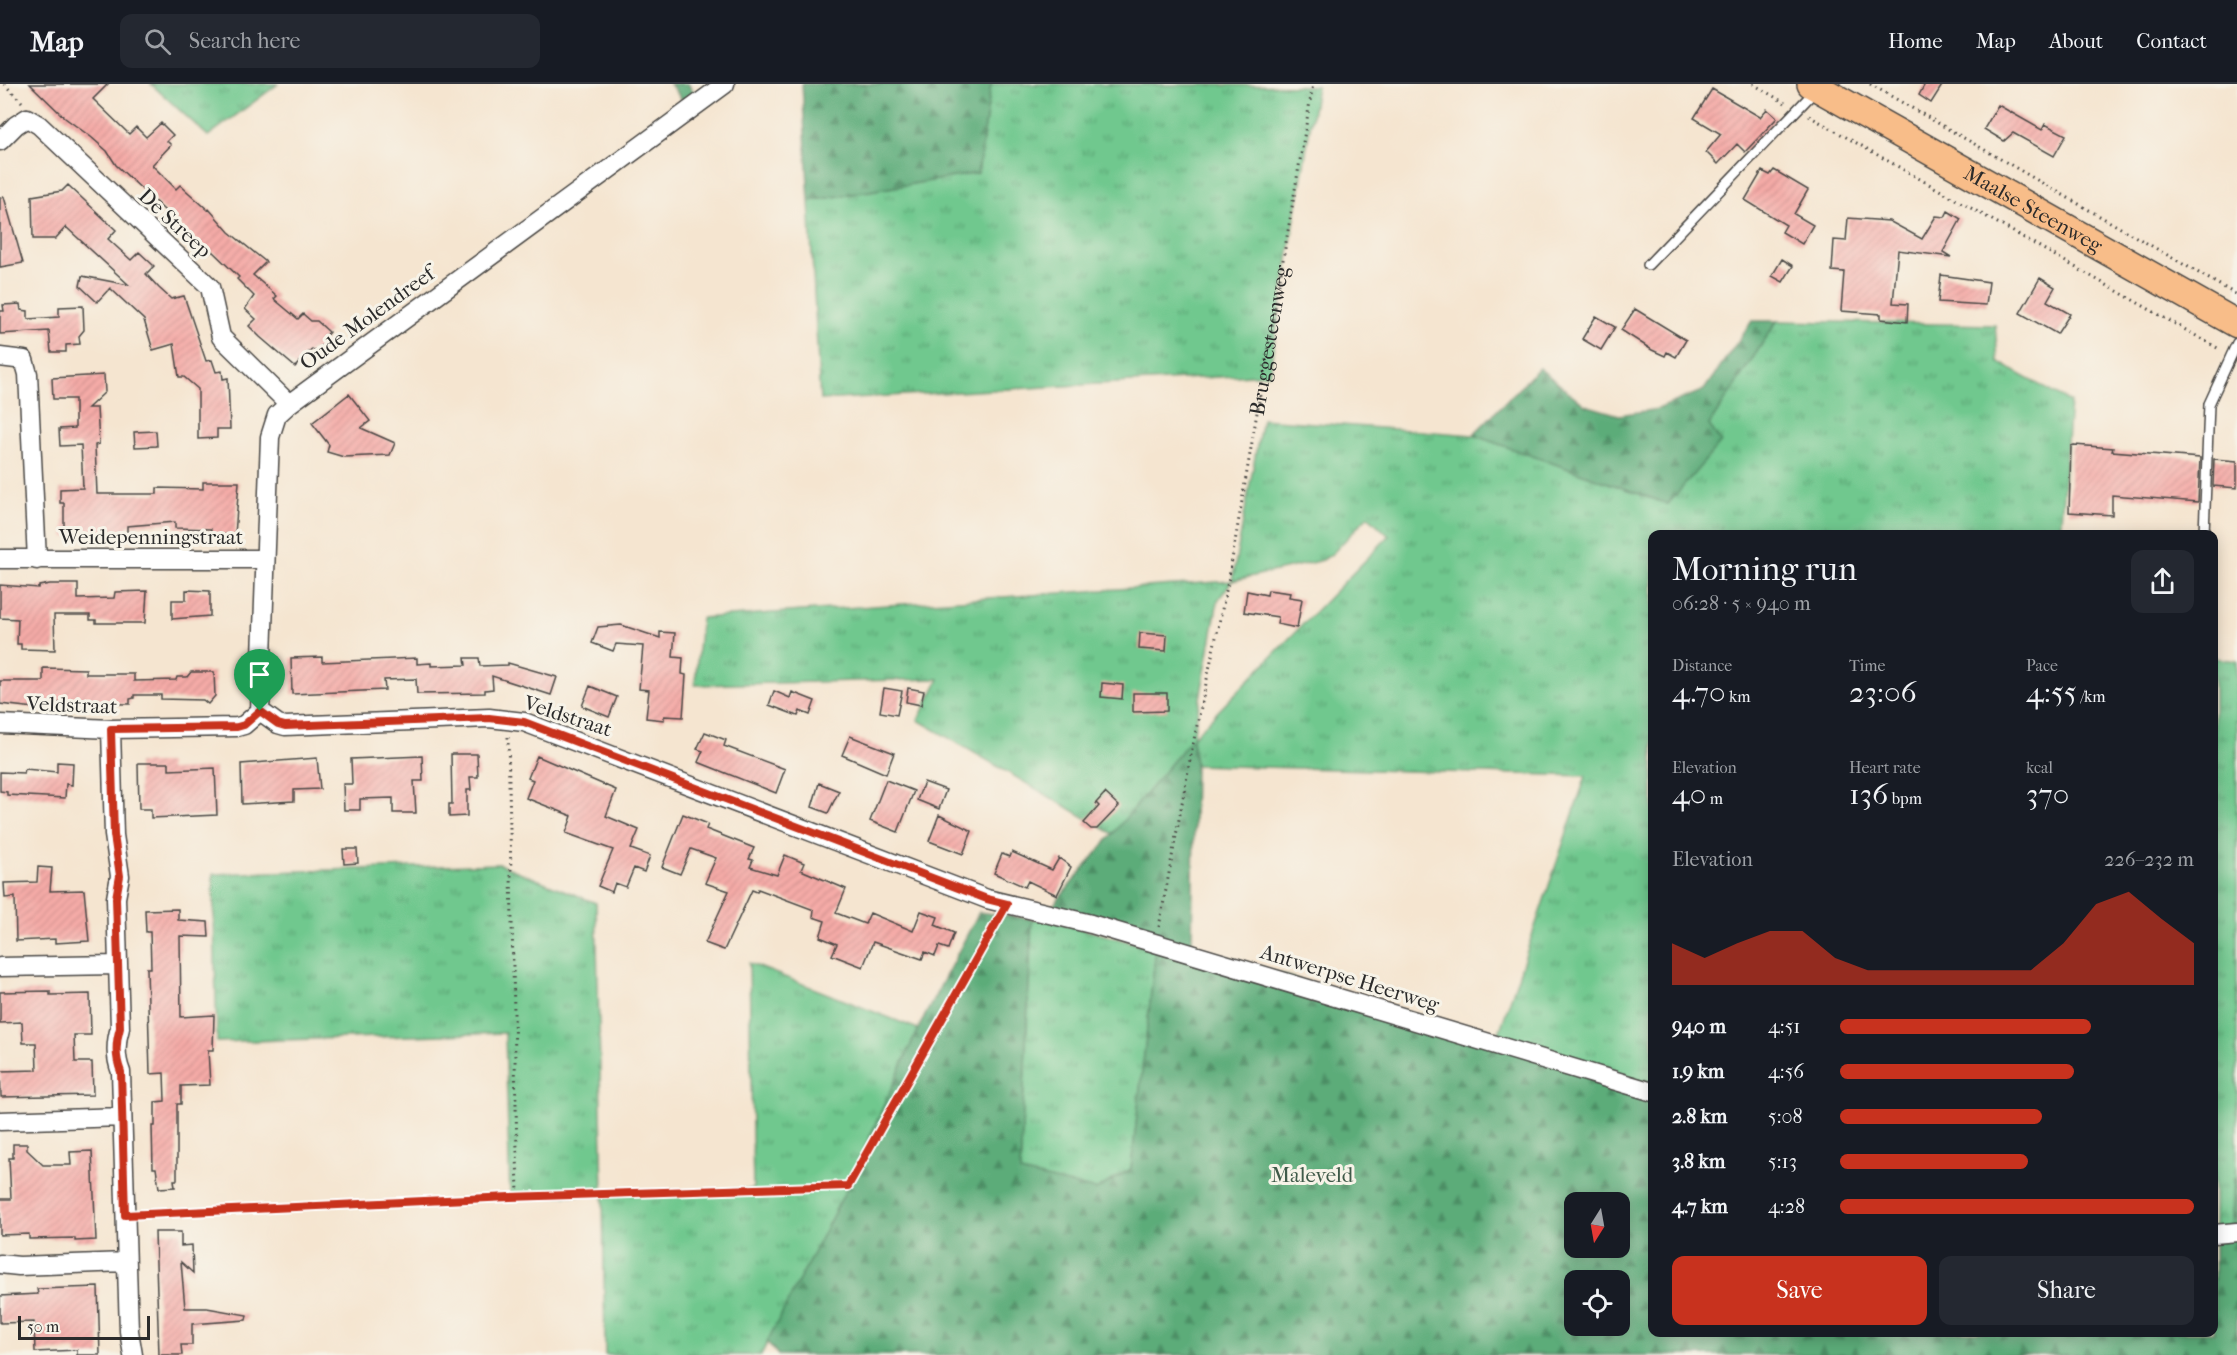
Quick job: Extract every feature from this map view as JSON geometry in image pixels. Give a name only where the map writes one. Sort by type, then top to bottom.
[{"type":"main road","name":"Maalse Steenweg","points":[[1819,89],[2237,324]]},
{"type":"street","name":"Oude Molendreef","points":[[260,711],[271,426],[289,404],[725,84]]},
{"type":"street","points":[[0,141],[16,125],[27,118]]},
{"type":"street","name":"De Streep","points":[[27,118],[39,125],[210,287],[221,337],[289,404]]},
{"type":"street","name":"Weidepenningstraat","points":[[0,357],[24,360],[28,374],[37,560]]},
{"type":"street","name":"Weidepenningstraat","points":[[0,559],[265,559]]},
{"type":"street","name":"Veldstraat","points":[[0,724],[111,729],[237,727],[244,725],[260,711],[278,724],[285,726],[489,718],[524,722],[553,731],[975,895],[1033,910]]},
{"type":"street","points":[[111,729],[114,835],[120,876],[116,898],[120,1028],[116,1041],[116,1059],[121,1072],[126,1262],[129,1331],[133,1355]]},
{"type":"street","name":"Antwerpse Heerweg","points":[[1033,910],[1156,943],[1648,1091]]},
{"type":"street","points":[[0,967],[118,965]]},
{"type":"street","points":[[0,1121],[122,1117]]},
{"type":"street","points":[[2218,1234],[2237,1232]]},
{"type":"street","points":[[0,1264],[19,1266],[126,1262]]},
{"type":"lane","points":[[1648,265],[1819,89]]},
{"type":"lane","points":[[2204,530],[2209,404],[2237,343]]},
{"type":"path","points":[[4,84],[22,101],[27,118]]},
{"type":"path","name":"Bruggesteenweg","points":[[1156,943],[1223,596],[1229,577],[1313,84]]},
{"type":"path","points":[[1753,84],[2230,355]]},
{"type":"path","points":[[1764,91],[1768,84]]},
{"type":"path","points":[[1870,84],[2237,295]]},
{"type":"path","points":[[508,720],[518,1197]]},
{"type":"path","points":[[125,1215],[518,1197],[848,1186],[1007,904]]},
{"type":"green space","points":[[151,84],[278,84],[208,136]]},
{"type":"green space","points":[[670,84],[688,84],[698,98],[693,114]]},
{"type":"green space","points":[[802,84],[991,84],[978,173],[809,201]]},
{"type":"green space","points":[[991,84],[1317,86],[1269,374],[820,400],[809,201],[978,173]]},
{"type":"green space","points":[[1752,321],[1777,321],[1709,425],[1721,442],[1668,504],[1473,435],[1539,368],[1585,405],[1619,415],[1658,409],[1704,390]]},
{"type":"green space","points":[[1777,321],[1995,325],[1998,362],[2070,402],[2060,530],[1648,530],[1648,1091],[1495,1045],[1586,776],[1195,765],[1192,739],[1115,835],[918,720],[939,679],[695,685],[701,618],[1232,581],[1262,419],[1473,435],[1668,504],[1708,425]],"holes":[[[1368,516],[1389,536],[1193,737],[1218,600],[1232,581],[1323,560],[1333,553]]]},
{"type":"green space","points":[[2218,659],[2237,661],[2237,1179],[2234,1179],[2231,1232],[2218,1233]]},
{"type":"green space","name":"Maleveld","points":[[1192,738],[1195,765],[1192,946],[1648,1090],[1648,1337],[2218,1337],[2218,1233],[2231,1231],[2234,1179],[2237,1179],[2237,1355],[778,1355],[767,1342],[848,1186],[918,1029],[979,912],[1032,919],[1020,1172],[1096,1190],[1131,1169],[1156,949],[1052,907]]},
{"type":"green space","points":[[499,864],[596,903],[603,1194],[510,1197],[505,1033],[217,1042],[213,874]]},
{"type":"green space","points":[[1032,919],[1049,920],[1156,949],[1131,1169],[1096,1190],[1020,1172]]},
{"type":"green space","points":[[749,963],[918,1029],[848,1186],[761,1355],[605,1355],[603,1194],[753,1189]]},
{"type":"building","points":[[30,84],[108,84],[93,99],[129,134],[136,127],[146,137],[161,123],[173,135],[167,141],[171,145],[152,165],[176,189],[180,185],[209,209],[229,232],[266,262],[253,275],[277,296],[274,299],[298,319],[303,314],[311,321],[317,321],[329,332],[324,338],[324,344],[315,351],[312,349],[295,367],[260,337],[249,326],[256,319],[245,309],[254,296],[237,279],[239,277],[116,165],[107,151],[65,118]]},
{"type":"building","points":[[1925,84],[1943,84],[1931,103],[1919,95]]},
{"type":"building","points":[[1712,89],[1760,117],[1767,109],[1777,118],[1745,152],[1737,144],[1718,164],[1706,152],[1721,134],[1694,118]]},
{"type":"building","points":[[1998,105],[2042,130],[2045,124],[2066,135],[2054,156],[2013,133],[2004,141],[1984,129]]},
{"type":"building","points":[[1774,170],[1808,190],[1794,214],[1813,225],[1802,244],[1782,232],[1786,225],[1745,200],[1762,171],[1770,175]]},
{"type":"building","points":[[68,185],[116,230],[108,239],[131,260],[139,252],[154,266],[146,274],[159,288],[171,299],[184,296],[206,361],[212,360],[216,372],[222,371],[223,379],[228,378],[230,429],[217,429],[217,438],[198,439],[198,389],[184,377],[179,377],[174,344],[153,350],[144,320],[110,288],[97,302],[80,286],[82,276],[129,285],[66,227],[55,239],[33,239],[32,196],[62,191]]},
{"type":"building","points":[[4,197],[23,263],[0,267],[0,198]]},
{"type":"building","points":[[1948,211],[1961,219],[1943,252],[1951,257],[1898,250],[1893,303],[1908,304],[1907,322],[1881,319],[1881,314],[1841,311],[1844,272],[1832,271],[1834,240],[1846,241],[1848,218],[1889,221],[1922,239],[1936,216],[1945,217]]},
{"type":"building","points":[[1782,259],[1793,266],[1783,282],[1772,276]]},
{"type":"building","points":[[1941,275],[1989,282],[1986,305],[1938,302]]},
{"type":"building","points":[[2040,278],[2055,287],[2047,301],[2070,314],[2057,334],[2020,313]]},
{"type":"building","points":[[20,304],[21,310],[28,311],[28,319],[59,317],[59,307],[83,306],[84,330],[79,336],[80,344],[66,345],[66,352],[51,352],[49,331],[0,334],[0,311],[4,311],[3,305]]},
{"type":"building","points":[[1635,309],[1686,340],[1676,357],[1667,352],[1665,356],[1652,350],[1621,330]]},
{"type":"building","points":[[1596,316],[1615,327],[1601,350],[1582,339]]},
{"type":"building","points":[[104,375],[105,392],[88,408],[97,408],[99,444],[95,445],[97,494],[157,494],[157,488],[203,489],[203,482],[239,482],[235,535],[211,534],[211,529],[175,528],[175,522],[127,526],[127,536],[64,537],[64,503],[60,503],[60,489],[83,488],[81,445],[60,446],[59,429],[75,428],[75,399],[53,399],[52,378]]},
{"type":"building","points":[[349,394],[370,421],[361,428],[395,443],[390,455],[344,457],[327,452],[329,445],[312,423]]},
{"type":"building","points":[[156,431],[157,446],[135,447],[134,432]]},
{"type":"building","points":[[2071,446],[2113,448],[2112,451],[2200,458],[2198,502],[2112,495],[2112,515],[2069,512]]},
{"type":"building","points":[[2214,459],[2237,461],[2237,488],[2213,486]]},
{"type":"building","points":[[78,584],[78,599],[114,598],[115,592],[147,591],[145,623],[96,623],[96,620],[90,620],[90,615],[54,615],[55,650],[21,649],[21,644],[17,644],[18,619],[0,618],[0,585],[39,588],[39,586]]},
{"type":"building","points":[[186,590],[210,591],[210,616],[172,619],[172,600],[186,600]]},
{"type":"building","points":[[1268,590],[1290,593],[1289,597],[1302,599],[1297,628],[1277,624],[1278,617],[1244,612],[1247,591],[1267,595]]},
{"type":"building","points":[[621,625],[660,638],[660,632],[675,633],[673,657],[683,658],[682,674],[686,675],[683,717],[664,716],[664,720],[646,718],[649,690],[639,689],[643,646],[616,644],[613,651],[592,643],[598,627]]},
{"type":"building","points":[[1140,633],[1167,635],[1166,651],[1139,649]]},
{"type":"building","points":[[322,657],[322,662],[417,658],[417,664],[431,663],[431,666],[466,665],[465,658],[479,658],[480,666],[508,665],[508,663],[557,677],[551,695],[492,676],[493,689],[485,690],[485,693],[417,694],[416,679],[384,680],[385,690],[292,694],[291,658]]},
{"type":"building","points":[[43,668],[86,669],[86,674],[134,674],[134,681],[176,680],[177,677],[187,677],[191,672],[214,672],[215,696],[208,704],[203,700],[161,699],[161,695],[134,695],[134,698],[130,699],[130,704],[55,703],[55,708],[35,708],[0,704],[0,681],[43,681]]},
{"type":"building","points":[[1102,683],[1123,685],[1122,699],[1101,697]]},
{"type":"building","points":[[590,686],[617,697],[609,717],[582,706]]},
{"type":"building","points":[[884,688],[902,691],[897,715],[880,712]]},
{"type":"building","points":[[908,688],[924,691],[921,705],[906,702]]},
{"type":"building","points":[[774,691],[790,698],[792,692],[815,701],[810,715],[800,711],[798,716],[769,705]]},
{"type":"building","points":[[1133,693],[1167,693],[1167,711],[1133,712]]},
{"type":"building","points":[[705,732],[726,740],[724,746],[785,769],[776,793],[698,762],[703,751],[697,749]]},
{"type":"building","points":[[850,736],[894,753],[886,774],[842,755]]},
{"type":"building","points":[[451,754],[477,754],[478,777],[470,777],[471,790],[467,790],[467,816],[449,817],[449,804],[452,804]]},
{"type":"building","points":[[422,756],[423,781],[414,781],[416,813],[393,813],[393,798],[360,799],[360,810],[344,810],[343,784],[352,784],[351,759]]},
{"type":"building","points":[[537,756],[616,790],[606,816],[639,830],[631,849],[650,856],[644,872],[634,868],[626,887],[615,883],[612,892],[598,886],[613,850],[566,833],[572,816],[526,798],[533,780],[528,778]]},
{"type":"building","points":[[317,758],[320,789],[294,790],[294,801],[242,804],[241,764]]},
{"type":"building","points":[[57,762],[73,763],[72,785],[66,784],[65,798],[7,795],[7,792],[0,791],[0,772],[24,773],[25,769],[57,772]]},
{"type":"building","points":[[138,763],[169,763],[169,770],[215,768],[217,815],[151,818],[151,809],[139,809]]},
{"type":"building","points":[[886,780],[914,791],[898,832],[870,821]]},
{"type":"building","points":[[924,782],[946,790],[939,809],[917,800]]},
{"type":"building","points":[[819,783],[839,791],[828,813],[812,807]]},
{"type":"building","points":[[1105,793],[1119,806],[1097,829],[1091,829],[1084,823],[1099,806],[1096,803]]},
{"type":"building","points":[[683,814],[708,824],[706,829],[754,848],[749,859],[753,860],[750,867],[777,875],[785,855],[804,863],[801,870],[846,889],[836,913],[865,924],[870,913],[913,931],[921,911],[938,917],[935,925],[954,933],[948,949],[939,946],[935,956],[925,952],[922,959],[873,942],[863,967],[832,955],[837,944],[820,937],[825,921],[813,917],[814,910],[758,889],[757,892],[752,890],[724,950],[705,943],[729,891],[705,883],[716,858],[691,849],[680,874],[662,867]]},
{"type":"building","points":[[939,815],[972,831],[963,854],[929,841]]},
{"type":"building","points":[[343,849],[357,849],[358,863],[344,864]]},
{"type":"building","points":[[1012,852],[1052,870],[1059,858],[1071,867],[1057,895],[1028,881],[1025,887],[994,873],[1002,854],[1010,857]]},
{"type":"building","points":[[38,867],[52,868],[50,891],[84,890],[89,941],[55,943],[55,939],[16,941],[15,897],[5,898],[4,883],[37,882]]},
{"type":"building","points":[[178,909],[178,920],[208,922],[209,937],[180,936],[181,1017],[214,1015],[213,1050],[208,1050],[210,1085],[181,1086],[181,1104],[177,1104],[177,1180],[174,1180],[175,1187],[159,1188],[156,1168],[153,1168],[152,1126],[155,1126],[155,1102],[165,1101],[164,1073],[150,1074],[147,968],[151,968],[150,932],[146,932],[145,910]]},
{"type":"building","points":[[50,991],[50,995],[90,994],[91,1035],[74,1035],[75,1062],[92,1062],[93,1095],[1,1097],[0,1071],[37,1070],[36,1043],[23,1043],[22,1022],[0,1023],[0,992]]},
{"type":"building","points":[[13,1144],[27,1144],[27,1150],[43,1165],[71,1165],[70,1152],[92,1151],[96,1240],[29,1239],[29,1234],[0,1235],[0,1199],[11,1199],[9,1158],[13,1158]]},
{"type":"building","points":[[155,1232],[181,1232],[181,1246],[192,1245],[193,1273],[181,1262],[185,1308],[207,1308],[247,1315],[246,1320],[192,1324],[192,1345],[181,1345],[182,1355],[159,1355]]},
{"type":"building","points":[[98,1287],[100,1355],[77,1355],[77,1350],[35,1352],[34,1322],[0,1323],[0,1296],[38,1294],[37,1289]]},
{"type":"route","points":[[260,711],[278,724],[285,726],[489,718],[524,722],[553,731],[987,899],[1007,904],[848,1186],[510,1197],[125,1215],[121,1072],[116,1059],[116,1041],[120,1028],[116,898],[120,876],[114,835],[111,729],[237,727],[244,725],[260,711]]}]
